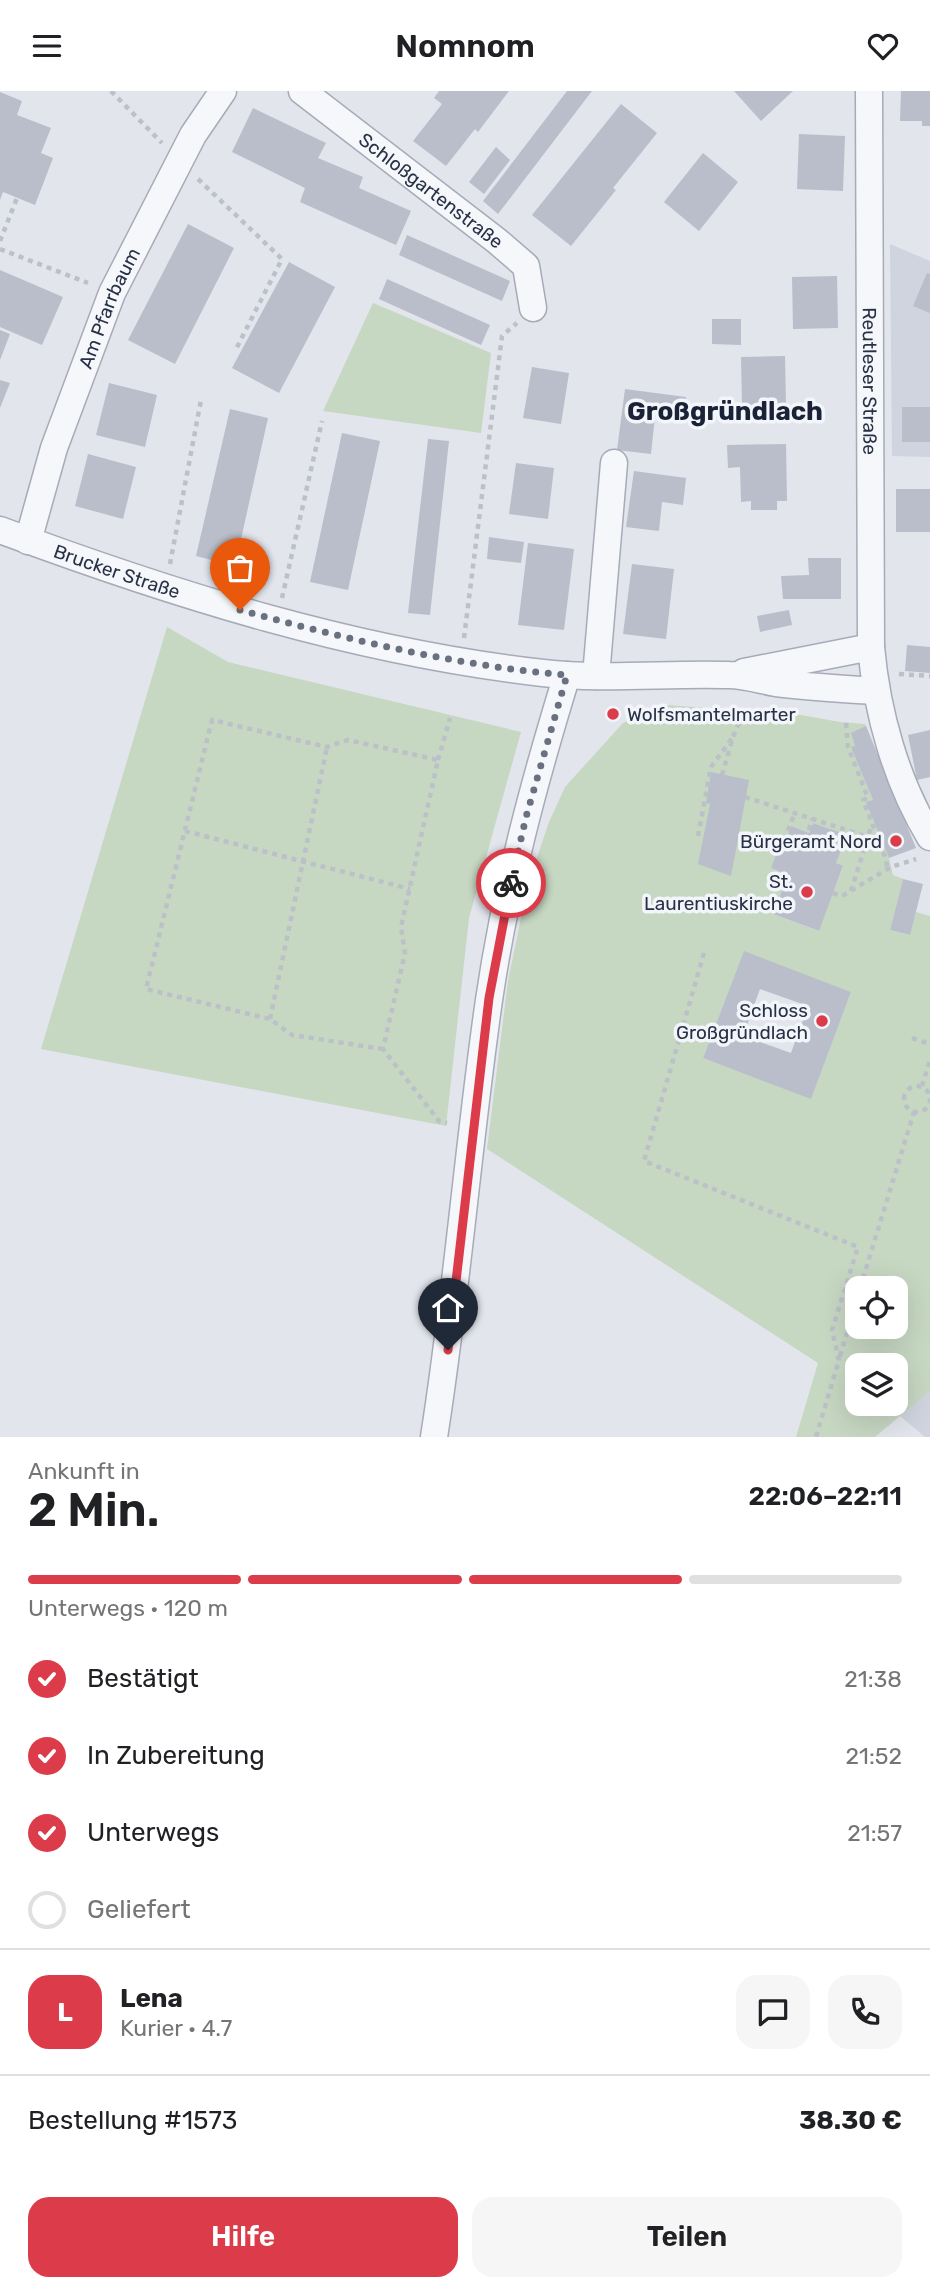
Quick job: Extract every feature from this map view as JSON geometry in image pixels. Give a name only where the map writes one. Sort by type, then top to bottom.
[{"type":"street","name":"Am Pfarrbaum","points":[[29,541],[54,447],[112,293],[192,135],[223,91]]},
{"type":"street","name":"Schloßgartenstraße","points":[[302,91],[526,266],[533,308]]},
{"type":"street","name":"Reutleser Straße","points":[[869,91],[874,670],[899,770],[920,821],[923,848]]},
{"type":"street","points":[[596,676],[614,463]]},
{"type":"street","name":"Brucker Straße","points":[[0,530],[165,588],[276,620],[348,638],[461,660],[567,675],[596,676],[874,670]]},
{"type":"street","name":"Brucker Straße","points":[[732,675],[807,686],[874,670]]},
{"type":"street","points":[[434,1437],[460,1254],[489,998],[505,909],[526,817],[567,675]]},
{"type":"path","points":[[111,91],[179,161],[282,259],[235,351]]},
{"type":"path","points":[[0,241],[17,198]]},
{"type":"path","points":[[0,249],[112,293]]},
{"type":"path","points":[[461,660],[502,336],[533,308]]},
{"type":"path","points":[[165,588],[201,400]]},
{"type":"path","points":[[276,620],[322,421]]},
{"type":"path","points":[[722,775],[744,711]]},
{"type":"path","points":[[383,1049],[405,953],[401,927],[450,718]]},
{"type":"path","points":[[439,760],[348,740],[327,747],[212,720],[146,989],[270,1019],[292,1035],[383,1049],[439,1121],[450,1124]]},
{"type":"path","points":[[846,723],[848,747],[868,798],[863,800],[886,859],[887,869]]},
{"type":"path","points":[[698,836],[711,767],[733,737]]},
{"type":"path","points":[[270,1019],[327,747]]},
{"type":"path","points":[[745,797],[868,838]]},
{"type":"path","points":[[785,840],[795,813]]},
{"type":"path","points":[[809,830],[812,819]]},
{"type":"path","points":[[850,892],[872,824]]},
{"type":"path","points":[[185,831],[410,889]]},
{"type":"path","points":[[833,893],[842,896],[850,892],[923,848]]},
{"type":"path","points":[[704,953],[644,1161],[858,1247],[832,1330],[839,1360]]},
{"type":"path","points":[[912,1038],[930,1044]]},
{"type":"path","points":[[922,1086],[930,1059]]},
{"type":"path","points":[[922,1086],[930,1096],[929,1104],[923,1111],[914,1112],[904,1104],[904,1095],[909,1088],[922,1086]]},
{"type":"path","points":[[864,1276],[914,1112]]},
{"type":"path","points":[[816,1437],[845,1339]]},
{"type":"shaded area","points":[[890,244],[930,261],[930,457],[892,456]]},
{"type":"shaded area","points":[[930,1389],[930,1437],[925,1437],[900,1416],[908,1416],[908,1407]]},
{"type":"green space","points":[[373,303],[491,353],[481,433],[323,411]]},
{"type":"green space","points":[[167,627],[228,662],[521,732],[469,918],[446,1126],[41,1049]]},
{"type":"green space","points":[[667,705],[801,715],[865,724],[871,739],[852,748],[873,800],[867,803],[893,875],[903,879],[890,930],[909,935],[916,912],[930,916],[930,1391],[908,1409],[908,1353],[845,1353],[845,1416],[900,1416],[875,1437],[796,1437],[818,1363],[487,1149],[508,981],[528,884],[549,822],[565,787],[623,723]],"holes":[[[813,823],[846,835],[836,863],[843,867],[818,931],[773,914],[788,875],[771,868],[781,842],[785,843],[791,826],[809,833]],[[744,952],[851,992],[811,1098],[703,1058]]]},
{"type":"building","points":[[439,91],[509,91],[478,132],[475,129],[446,166],[413,141],[442,104],[434,98]]},
{"type":"building","points":[[567,91],[592,91],[498,214],[483,201]]},
{"type":"building","points":[[734,91],[793,91],[761,121]]},
{"type":"building","points":[[901,91],[930,91],[930,126],[922,126],[922,121],[900,121]]},
{"type":"building","points":[[0,92],[22,101],[17,115],[51,128],[41,153],[53,158],[35,205],[3,192],[0,200]]},
{"type":"building","points":[[621,104],[657,133],[571,246],[532,215]]},
{"type":"building","points":[[253,108],[326,143],[318,158],[363,177],[359,188],[411,211],[396,245],[300,202],[305,188],[232,152]]},
{"type":"building","points":[[799,134],[845,136],[843,191],[797,189]]},
{"type":"building","points":[[496,147],[510,160],[484,194],[469,182]]},
{"type":"building","points":[[703,153],[738,182],[699,231],[664,202]]},
{"type":"building","points":[[188,224],[234,248],[175,364],[128,340]]},
{"type":"building","points":[[407,235],[510,281],[502,301],[399,255]]},
{"type":"building","points":[[289,262],[335,287],[279,393],[232,368]]},
{"type":"building","points":[[0,270],[63,297],[42,345],[0,327]]},
{"type":"building","points":[[927,273],[930,274],[930,313],[913,306]]},
{"type":"building","points":[[837,276],[838,328],[793,329],[792,277]]},
{"type":"building","points":[[387,279],[490,325],[481,345],[379,299]]},
{"type":"building","points":[[712,319],[741,319],[741,345],[712,344]]},
{"type":"building","points":[[0,330],[10,334],[0,360]]},
{"type":"building","points":[[785,356],[786,405],[742,406],[741,357]]},
{"type":"building","points":[[532,367],[569,373],[561,424],[523,418]]},
{"type":"building","points":[[0,380],[10,383],[0,408]]},
{"type":"building","points":[[109,383],[157,395],[145,447],[96,435]]},
{"type":"building","points":[[625,389],[686,397],[683,421],[655,417],[651,454],[617,450]]},
{"type":"building","points":[[902,407],[930,407],[930,442],[902,442]]},
{"type":"building","points":[[230,409],[268,418],[235,566],[196,556]]},
{"type":"building","points":[[342,433],[380,441],[348,590],[310,582]]},
{"type":"building","points":[[428,439],[449,441],[430,615],[408,613]]},
{"type":"building","points":[[786,444],[787,501],[777,501],[777,510],[751,510],[751,501],[741,502],[740,467],[728,468],[727,445]]},
{"type":"building","points":[[88,454],[136,467],[123,519],[75,506]]},
{"type":"building","points":[[516,463],[554,468],[548,519],[509,514]]},
{"type":"building","points":[[634,471],[686,478],[683,505],[662,502],[659,531],[626,527]]},
{"type":"building","points":[[896,489],[930,489],[930,532],[896,532]]},
{"type":"building","points":[[489,537],[524,542],[521,563],[487,559]]},
{"type":"building","points":[[528,543],[574,549],[564,630],[518,625]]},
{"type":"building","points":[[808,558],[841,558],[841,599],[783,599],[781,576],[809,575]]},
{"type":"building","points":[[632,564],[674,569],[666,639],[623,634]]},
{"type":"building","points":[[789,610],[792,625],[760,632],[757,616]]},
{"type":"building","points":[[907,645],[930,647],[930,673],[905,671]]},
{"type":"building","points":[[866,726],[916,848],[889,858],[866,802],[873,800],[851,747],[855,746],[851,733]]},
{"type":"building","points":[[930,730],[930,777],[917,780],[908,735]]},
{"type":"building","points":[[711,772],[749,780],[731,876],[698,864],[710,804],[706,803]]},
{"type":"building","name":"St. Laurentiuskirche","points":[[813,823],[847,835],[836,863],[843,866],[819,931],[773,914],[788,875],[771,868],[781,841],[785,843],[791,826],[809,833]]},
{"type":"building","points":[[903,879],[923,884],[910,935],[890,930]]},
{"type":"building","name":"Schloss Großgründlach","points":[[744,951],[851,992],[811,1099],[703,1058]],"holes":[[[760,989],[808,1006],[791,1053],[743,1036]]]},
{"type":"way so far","points":[[240,610],[348,638],[515,670],[567,675],[526,817],[511,883]]},
{"type":"place","name":"Wolfsmantelmarter","points":[[613,714]]},
{"type":"place","name":"Bürgeramt Nord","points":[[896,841]]},
{"type":"place","name":"St. Laurentiuskirche","points":[[807,892]]},
{"type":"place","name":"Schloss Großgründlach","points":[[822,1021]]},
{"type":"district","name":"Großgründlach","points":[[725,411]]},
{"type":"route","points":[[448,1350],[489,998],[511,883]]}]
